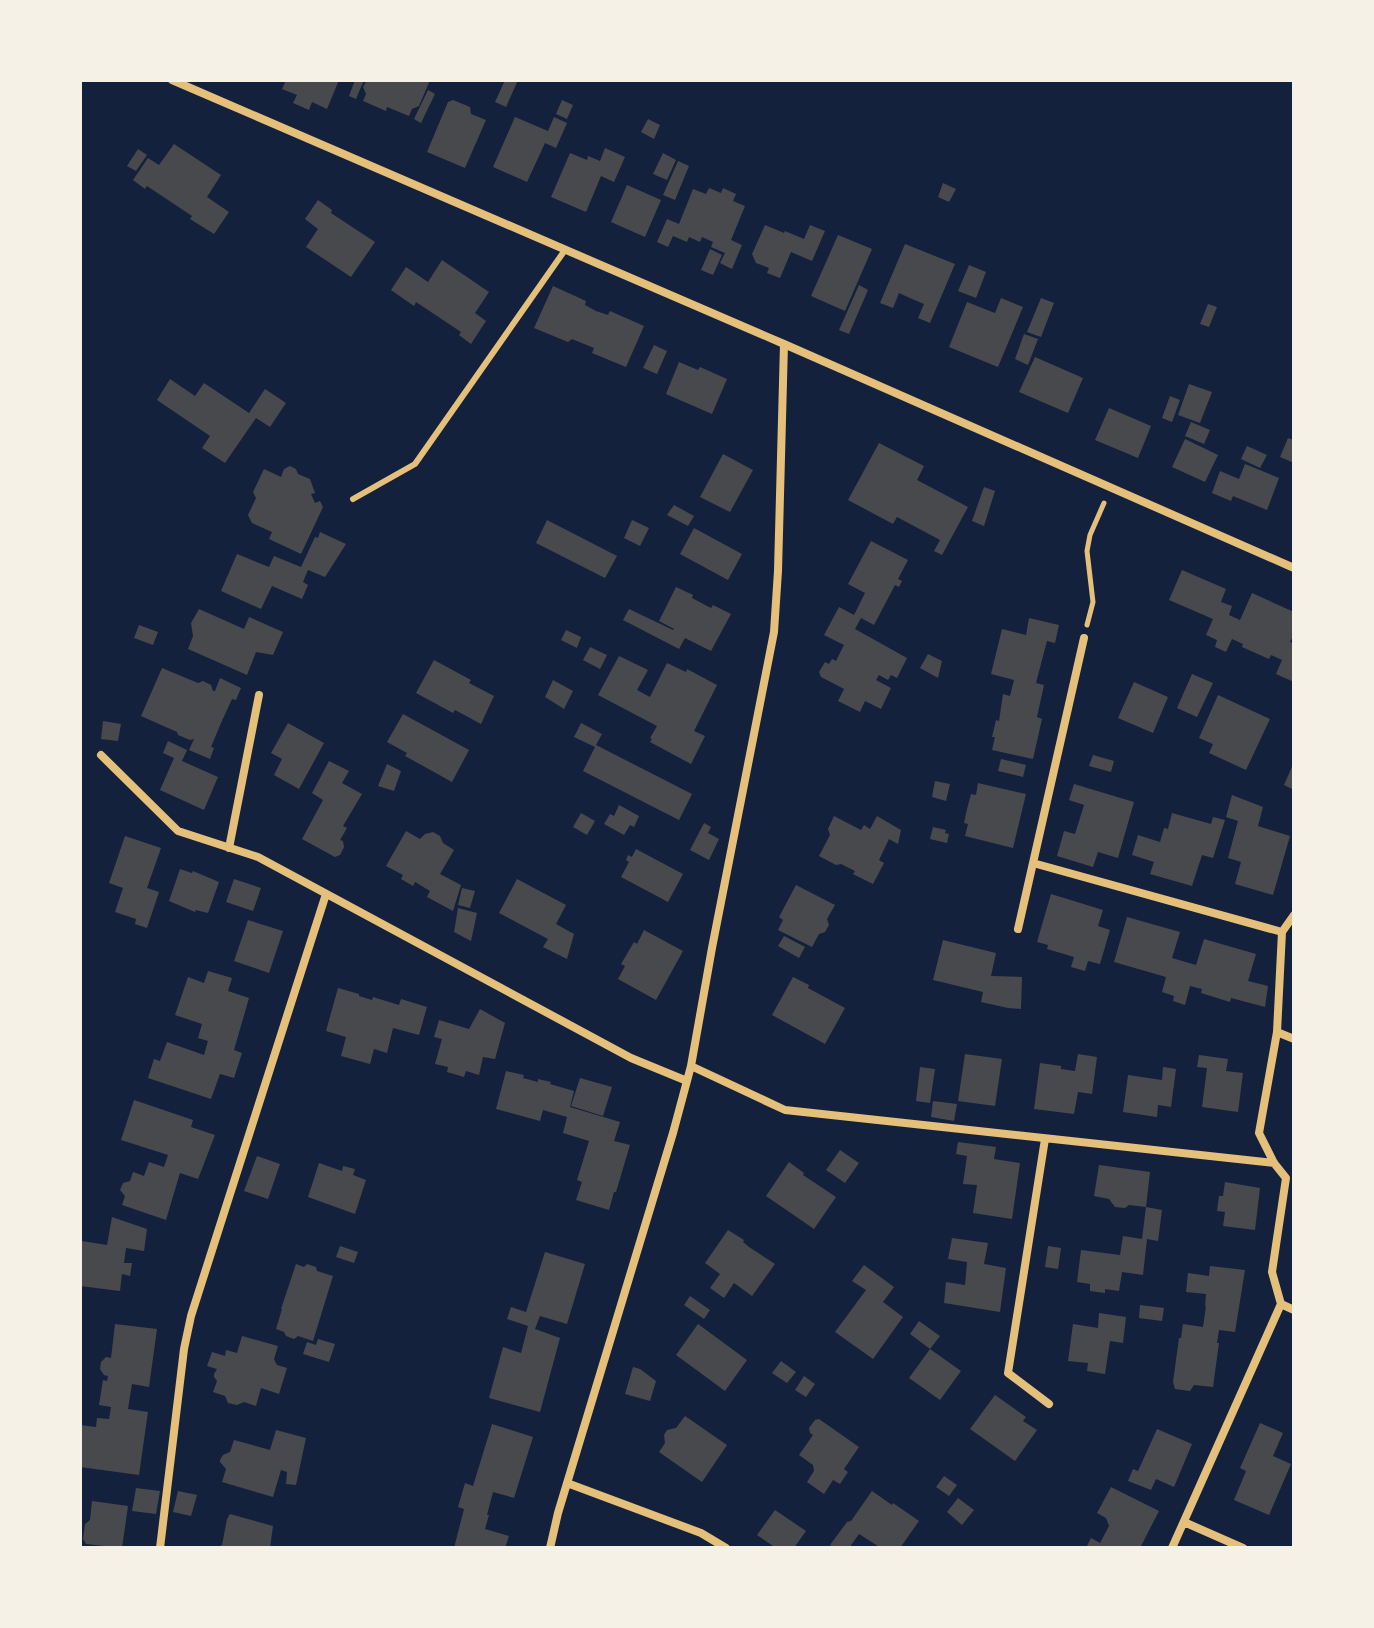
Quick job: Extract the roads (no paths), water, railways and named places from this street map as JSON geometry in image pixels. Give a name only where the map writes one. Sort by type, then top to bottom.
[{"type":"street","points":[[172,80],[1294,568]]},
{"type":"street","points":[[550,1548],[691,1066],[774,632],[784,344]]},
{"type":"street","points":[[1018,929],[1084,638]]},
{"type":"street","points":[[229,848],[259,695]]},
{"type":"street","points":[[101,755],[178,831],[258,857],[631,1058],[687,1081]]},
{"type":"street","points":[[1033,863],[1282,932]]},
{"type":"street","points":[[160,1548],[184,1349],[191,1316],[326,894]]},
{"type":"street","points":[[1172,1548],[1281,1304],[1272,1272],[1286,1178],[1274,1163],[1259,1133],[1277,1032],[1282,932],[1294,915]]},
{"type":"street","points":[[1277,1032],[1294,1039]]},
{"type":"street","points":[[691,1066],[785,1110],[1274,1163]]},
{"type":"street","points":[[1045,1139],[1008,1373],[1049,1404]]},
{"type":"street","points":[[1281,1304],[1294,1310]]},
{"type":"street","points":[[567,1483],[701,1533],[726,1548]]},
{"type":"street","points":[[1184,1522],[1243,1548]]},
{"type":"lane","points":[[353,499],[415,464],[565,250]]}]
